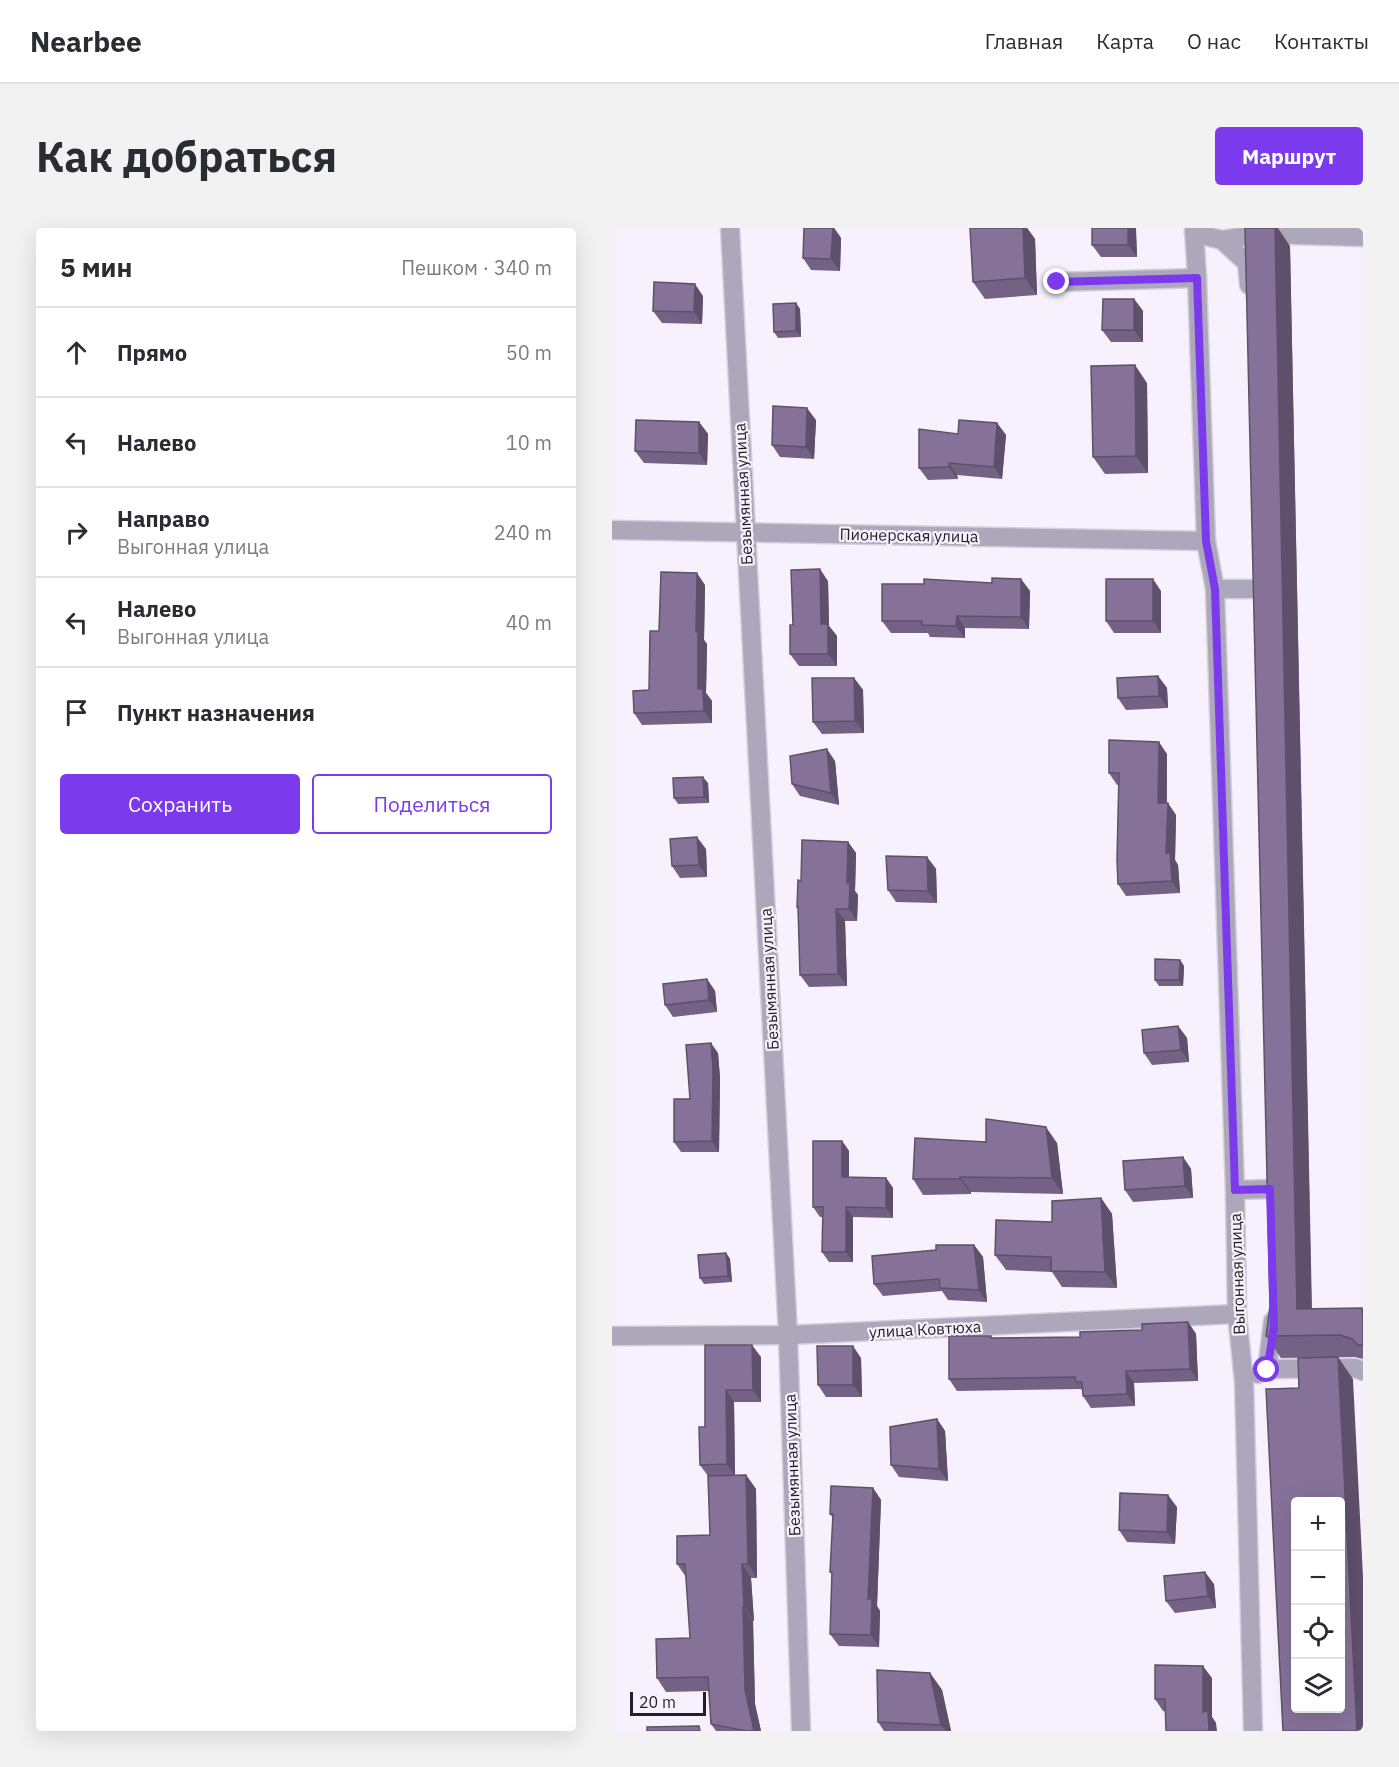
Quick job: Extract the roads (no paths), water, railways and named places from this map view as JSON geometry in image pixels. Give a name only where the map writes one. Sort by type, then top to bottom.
[{"type":"street","name":"Безымянная улица","points":[[730,228],[788,1335],[801,1731]]},
{"type":"street","points":[[1194,231],[1222,240],[1247,263],[1251,306]]},
{"type":"street","name":"Выгонная улица","points":[[1194,231],[1206,541],[1215,589],[1237,1314],[1244,1382],[1253,1731]]},
{"type":"street","points":[[1222,240],[1259,234],[1363,237]]},
{"type":"street","points":[[1057,282],[1197,278]]},
{"type":"street","name":"Пионерская улица","points":[[612,530],[1206,541]]},
{"type":"street","points":[[1215,589],[1257,589]]},
{"type":"street","points":[[1235,1190],[1270,1189]]},
{"type":"street","points":[[1267,1370],[1274,1328],[1273,1305]]},
{"type":"street","name":"улица Ковтюха","points":[[612,1336],[788,1335],[1237,1314]]},
{"type":"street","points":[[1244,1382],[1267,1370],[1355,1368],[1363,1371]]}]
